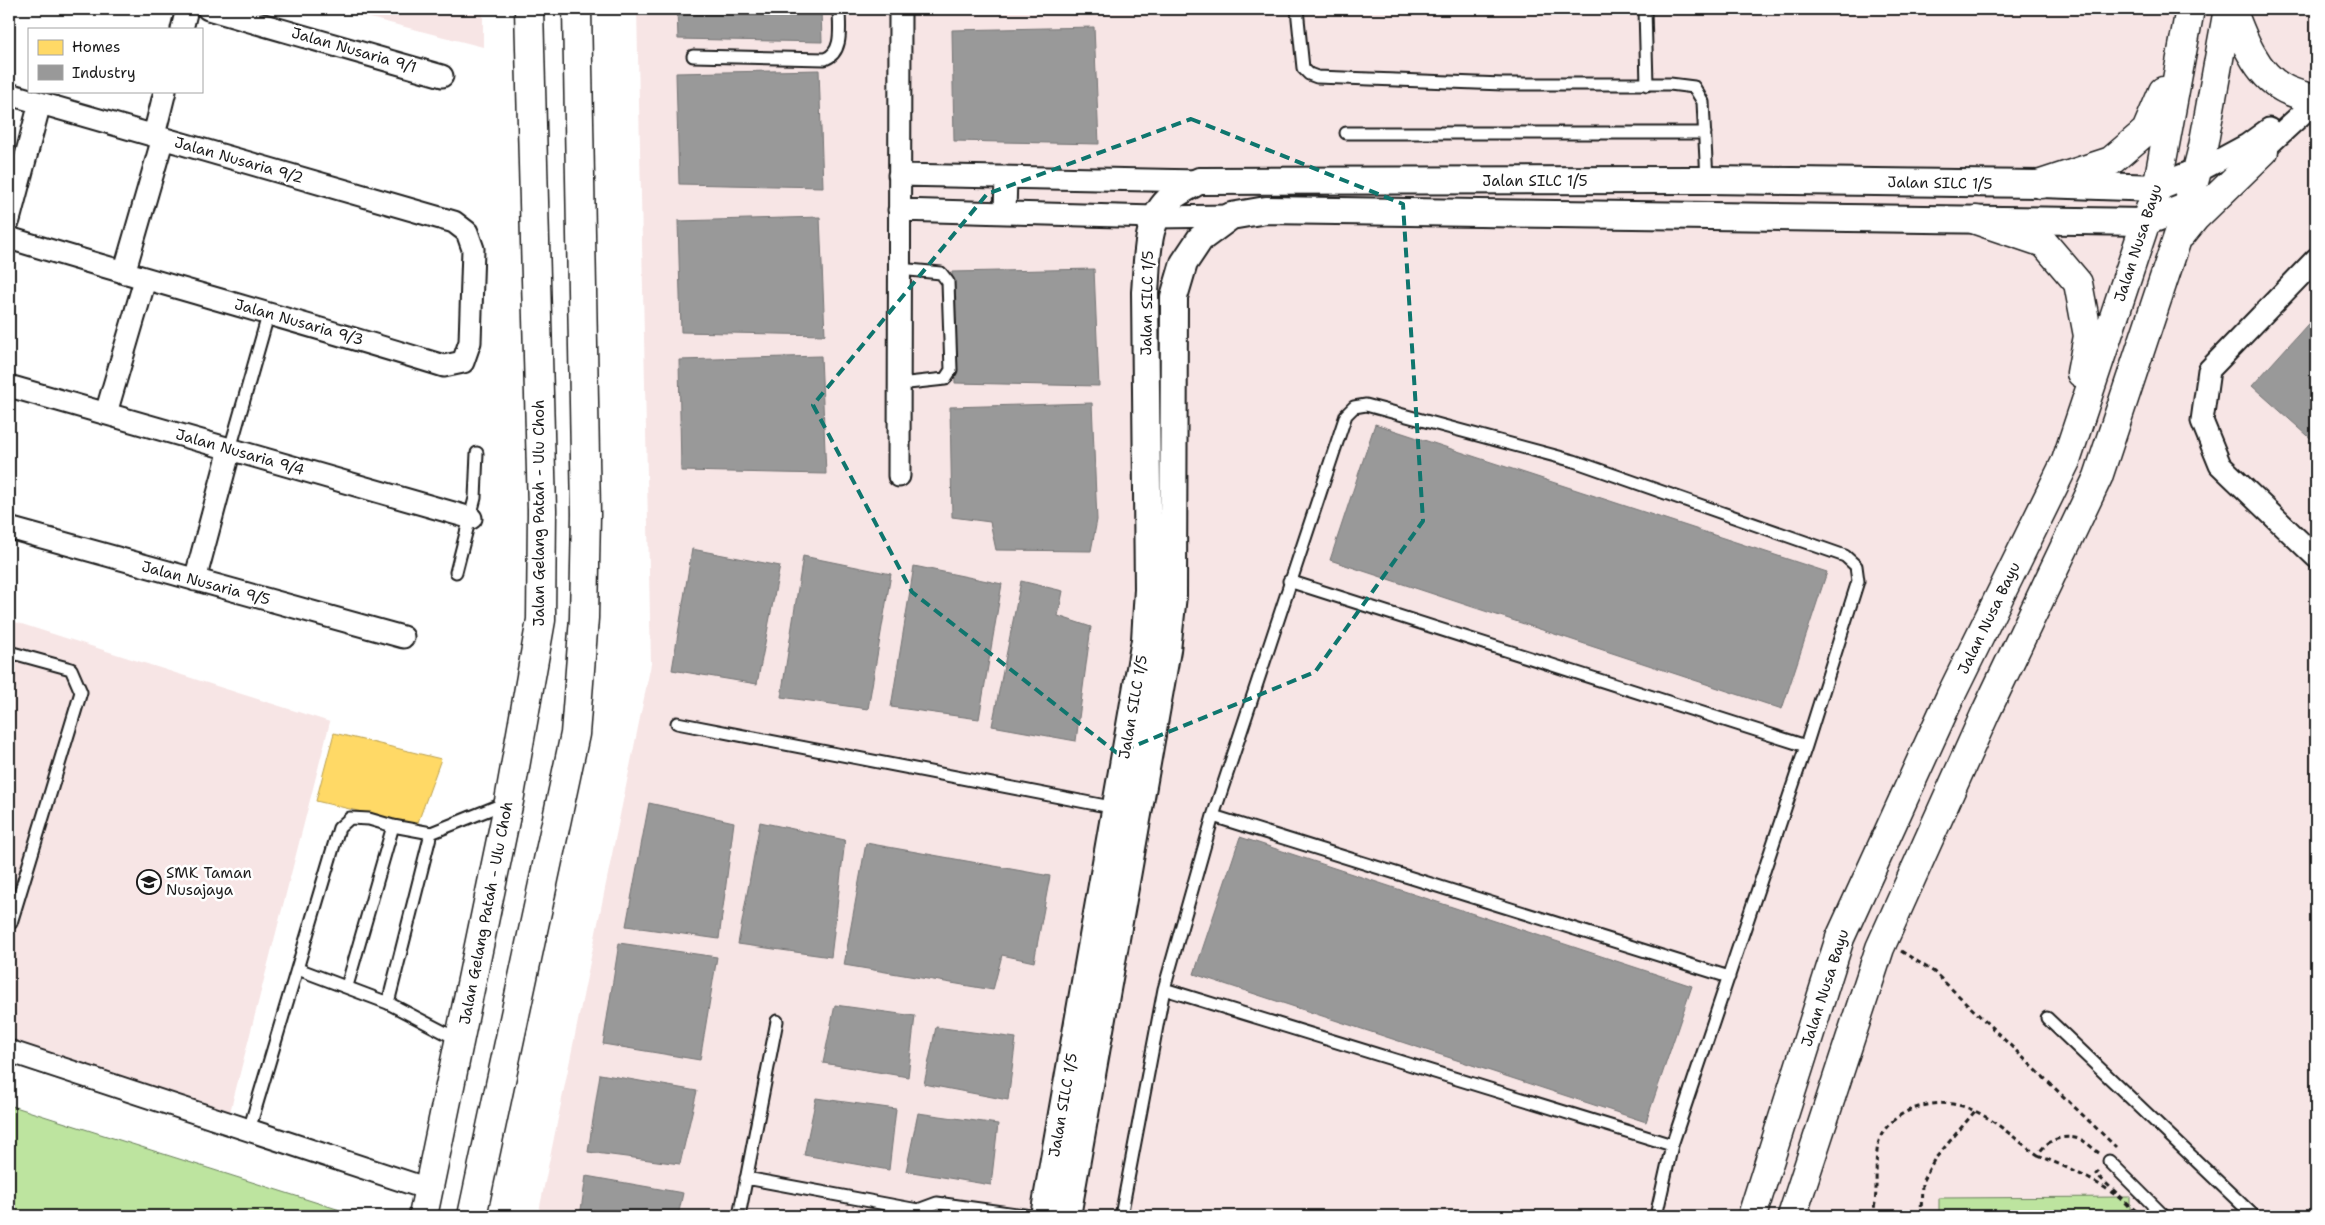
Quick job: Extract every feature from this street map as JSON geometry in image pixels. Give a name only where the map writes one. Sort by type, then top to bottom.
[{"type":"main road","points":[[472,1216],[575,734],[584,618],[586,514],[577,9]]},
{"type":"main road","points":[[2041,184],[2111,161],[2146,131],[2162,93],[2190,9]]},
{"type":"main road","name":"Jalan Nusa Bayu","points":[[1752,1216],[1840,938],[1951,695],[2066,461],[2157,188],[2190,9]]},
{"type":"main road","points":[[1792,1216],[1880,948],[1986,712],[2098,478],[2188,206],[2197,172],[2228,9]]},
{"type":"main road","points":[[2232,9],[2244,41],[2265,72],[2282,88],[2314,103]]},
{"type":"main road","name":"Jalan Gelang Patah - Ulu Choh","points":[[423,1216],[509,802],[541,620],[542,510],[528,13]]},
{"type":"main road","points":[[2178,239],[2195,218],[2264,151]]},
{"type":"main road","points":[[1976,220],[2044,243],[2078,283],[2088,336],[2066,461]]},
{"type":"street","points":[[182,28],[188,9]]},
{"type":"street","name":"Jalan Nusaria 9/1","points":[[208,9],[442,76]]},
{"type":"street","points":[[899,476],[900,9]]},
{"type":"street","points":[[124,273],[158,137],[165,92]]},
{"type":"street","name":"Jalan Nusaria 9/2","points":[[9,94],[454,222],[467,232]]},
{"type":"street","points":[[9,220],[40,103]]},
{"type":"street","points":[[2157,188],[2197,172],[2247,145],[2281,119],[2314,103]]},
{"type":"street","points":[[2146,222],[2188,206],[2264,151],[2314,103]]},
{"type":"street","points":[[899,175],[1199,181]]},
{"type":"street","points":[[1005,212],[1006,177]]},
{"type":"street","name":"Jalan SILC 1/5","points":[[1044,1216],[1146,632],[1148,588],[1145,292],[1149,244],[1155,217],[1172,197],[1199,181],[1707,180],[2041,184],[2157,188]]},
{"type":"street","points":[[899,210],[1155,217],[1231,216]]},
{"type":"street","name":"Jalan SILC 1/5","points":[[1067,1216],[1167,650],[1173,596],[1174,297],[1184,263],[1200,239],[1231,216],[1266,210],[2146,222]]},
{"type":"street","name":"Jalan Nusaria 9/3","points":[[9,238],[145,280],[269,312],[444,366],[463,362],[470,342],[473,249],[467,232]]},
{"type":"street","points":[[2316,259],[2208,370],[2202,421],[2220,465],[2316,557]]},
{"type":"street","points":[[106,413],[145,280]]},
{"type":"street","name":"Jalan Nusaria 9/4","points":[[9,386],[471,518]]},
{"type":"street","points":[[195,580],[230,449]]},
{"type":"street","name":"Jalan Nusaria 9/5","points":[[9,528],[403,637]]},
{"type":"street","points":[[9,1051],[428,1189]]},
{"type":"lane","points":[[693,56],[825,59],[833,56],[838,48],[839,9]]},
{"type":"lane","points":[[1298,9],[1303,68],[1308,74],[1317,77],[1503,84],[1647,85],[1694,88],[1703,102],[1707,180]]},
{"type":"lane","points":[[1645,9],[1647,85]]},
{"type":"lane","points":[[1346,133],[1705,133]]},
{"type":"lane","points":[[899,269],[941,273],[948,282],[951,370],[945,379],[899,384]]},
{"type":"lane","points":[[230,449],[269,312]]},
{"type":"lane","points":[[1121,1216],[1164,989],[1213,816],[1289,581],[1346,415],[1354,407],[1366,405],[1574,462],[1845,556],[1856,566],[1858,581],[1806,746],[1672,1146],[1656,1216]]},
{"type":"lane","points":[[456,572],[475,498],[477,453]]},
{"type":"lane","points":[[1289,581],[1806,746]]},
{"type":"lane","points":[[9,652],[71,669],[80,692],[10,923]]},
{"type":"lane","points":[[677,723],[1116,808]]},
{"type":"lane","points":[[249,1130],[339,828],[350,818],[370,819],[393,826],[431,833],[509,802]]},
{"type":"lane","points":[[1213,816],[1729,977]]},
{"type":"lane","points":[[347,986],[393,826]]},
{"type":"lane","points":[[388,1003],[431,833]]},
{"type":"lane","points":[[298,969],[388,1003],[460,1040]]},
{"type":"lane","points":[[1164,989],[1672,1146]]},
{"type":"lane","points":[[2047,1018],[2254,1216]]},
{"type":"lane","points":[[739,1216],[777,1020]]},
{"type":"lane","points":[[2109,1161],[2164,1216]]},
{"type":"lane","points":[[746,1178],[922,1213],[937,1203],[1031,1216]]},
{"type":"path","points":[[1934,972],[2119,1151],[2096,1174],[2142,1216]]},
{"type":"path","points":[[1871,1216],[1873,1213],[1879,1140],[1897,1116],[1926,1104],[1950,1102],[1976,1110],[2038,1155],[2077,1172],[2106,1189],[2132,1210],[2135,1216]]},
{"type":"path","points":[[1922,1216],[1922,1182],[1934,1160],[1976,1110]]},
{"type":"path","points":[[2038,1155],[2044,1145],[2061,1138],[2080,1139],[2109,1161]]},
{"type":"highlighted area","points":[[1191,119],[1403,204],[1423,521],[1315,672],[1117,753],[912,592],[813,405],[987,194]]},
{"type":"shaded area","points":[[335,9],[483,9],[483,47]]},
{"type":"shaded area","points":[[637,9],[2316,9],[2316,1216],[538,1216],[651,664]]},
{"type":"shaded area","name":"SMK Taman Nusajaya","points":[[9,620],[330,722],[229,1116],[9,1042]]},
{"type":"green space","points":[[9,1105],[359,1216],[9,1216]]},
{"type":"green space","points":[[2130,1197],[2130,1216],[1939,1216],[1939,1198]]},
{"type":"building: Homes","points":[[334,733],[441,759],[417,825],[316,801]]},
{"type":"building: Industry","points":[[677,9],[821,9],[822,42],[678,39]]},
{"type":"building: Industry","points":[[1094,27],[1099,144],[954,141],[952,30]]},
{"type":"building: Industry","points":[[819,70],[823,187],[679,184],[676,73]]},
{"type":"building: Industry","points":[[820,217],[825,335],[681,332],[678,221]]},
{"type":"building: Industry","points":[[1094,269],[1099,386],[955,383],[952,272]]},
{"type":"building: Industry","points":[[2316,315],[2316,443],[2252,386]]},
{"type":"building: Industry","points":[[821,356],[826,474],[681,471],[679,360]]},
{"type":"building: Industry","points":[[1092,403],[1097,520],[1091,551],[996,550],[990,522],[952,517],[950,407]]},
{"type":"building: Industry","points":[[1375,424],[1827,572],[1782,709],[1330,560]]},
{"type":"building: Industry","points":[[692,549],[780,566],[757,684],[672,670]]},
{"type":"building: Industry","points":[[803,556],[891,574],[868,709],[781,697]]},
{"type":"building: Industry","points":[[914,566],[1002,584],[979,719],[891,707]]},
{"type":"building: Industry","points":[[1021,581],[1063,591],[1058,616],[1091,627],[1076,741],[992,726]]},
{"type":"building: Industry","points":[[649,803],[734,822],[719,939],[626,926]]},
{"type":"building: Industry","points":[[760,822],[845,840],[831,957],[738,944]]},
{"type":"building: Industry","points":[[1240,837],[1692,986],[1646,1122],[1194,974]]},
{"type":"building: Industry","points":[[866,843],[1050,876],[1034,962],[1002,955],[993,990],[844,965]]},
{"type":"building: Industry","points":[[619,943],[717,957],[700,1060],[603,1044]]},
{"type":"building: Industry","points":[[835,1005],[915,1016],[908,1077],[823,1063]]},
{"type":"building: Industry","points":[[936,1027],[1016,1038],[1008,1100],[924,1084]]},
{"type":"building: Industry","points":[[600,1074],[697,1091],[680,1164],[588,1152]]},
{"type":"building: Industry","points":[[816,1098],[896,1109],[889,1170],[804,1155]]},
{"type":"building: Industry","points":[[918,1113],[998,1124],[991,1185],[906,1171]]},
{"type":"building: Industry","points":[[586,1176],[683,1193],[678,1216],[580,1216]]},
{"type":"place","name":"SMK Taman Nusajaya","points":[[149,882]]}]
